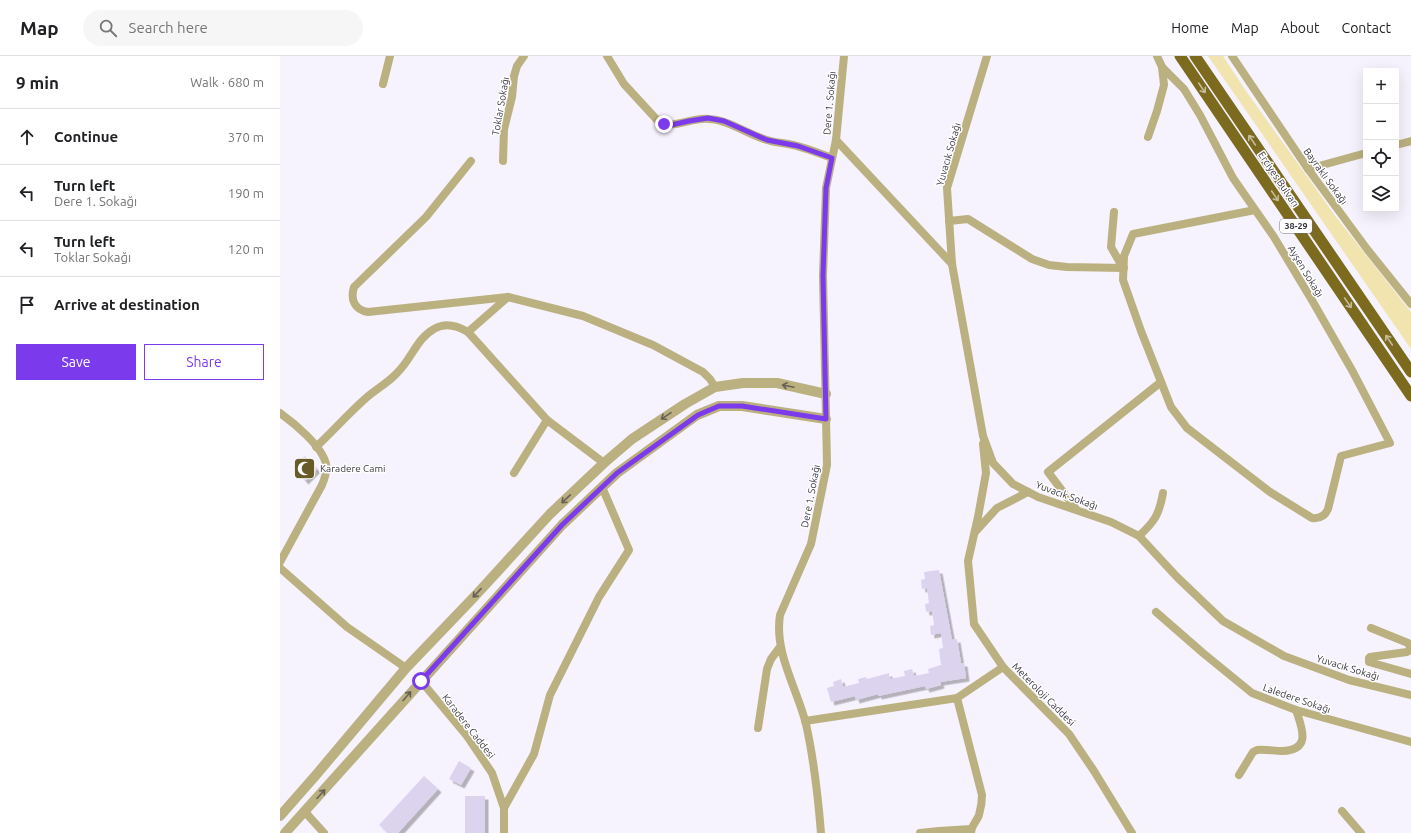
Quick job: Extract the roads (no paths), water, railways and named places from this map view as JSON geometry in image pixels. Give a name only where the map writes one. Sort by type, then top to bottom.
[{"type":"highway","name":"Erciyes Bulvarı","points":[[1180,56],[1411,396]]},
{"type":"highway","name":"Erciyes Bulvarı","points":[[1195,56],[1411,372]]},
{"type":"street","points":[[383,84],[390,56]]},
{"type":"street","name":"Toklar Sokağı","points":[[503,161],[504,129],[512,97],[514,76],[517,66],[524,56]]},
{"type":"street","points":[[607,56],[624,84],[658,121],[664,124],[671,125],[708,118],[724,121],[767,140],[798,146],[832,158]]},
{"type":"street","name":"Dere 1. Sokağı","points":[[821,833],[816,775],[805,721],[780,648],[779,636],[780,615],[811,544],[827,465],[823,276],[826,188],[836,140],[844,56]]},
{"type":"street","name":"Yuvacık Sokağı","points":[[987,56],[947,188],[952,264],[983,436],[994,462],[1013,484],[1028,492],[1038,497],[1111,522],[1139,536],[1177,577],[1223,621],[1284,656],[1349,680],[1411,695]]},
{"type":"street","name":"Ayşen Sokağı","points":[[1158,56],[1162,67],[1184,89],[1200,115],[1233,178],[1274,237],[1313,302],[1353,372],[1390,443],[1341,456],[1326,513],[1320,518],[1312,518],[1270,492],[1187,428],[1171,407],[1161,382]]},
{"type":"street","name":"Bayraklı Sokağı","points":[[1232,56],[1308,169],[1367,249],[1411,304]]},
{"type":"street","points":[[1148,136],[1164,86],[1162,67]]},
{"type":"street","points":[[836,140],[952,264]]},
{"type":"street","points":[[1399,144],[1411,141]]},
{"type":"street","points":[[1308,169],[1363,154]]},
{"type":"street","points":[[471,161],[426,217],[354,287],[352,298],[358,308],[368,312],[508,298],[583,316],[653,345],[703,372],[715,387]]},
{"type":"street","points":[[1076,509],[1048,472],[1161,382],[1123,280],[1124,256],[1133,234],[1255,210]]},
{"type":"street","points":[[1114,212],[1111,247],[1124,268]]},
{"type":"street","points":[[949,221],[968,219],[1032,259],[1049,265],[1067,268],[1124,268]]},
{"type":"street","points":[[468,332],[508,298]]},
{"type":"street","points":[[316,447],[366,398],[398,373],[427,334],[435,328],[443,325],[452,325],[460,327],[468,332],[547,420],[604,463]]},
{"type":"street","points":[[280,816],[406,668],[475,596],[550,514],[604,463],[632,440],[685,404],[715,387],[743,383],[777,383],[826,394]]},
{"type":"street","points":[[285,833],[562,525],[617,473],[698,415],[719,406],[742,406],[826,419]]},
{"type":"street","points":[[280,413],[298,427],[322,453],[326,464],[326,474],[322,485],[280,562]]},
{"type":"street","points":[[514,473],[547,420]]},
{"type":"street","name":"Meteroloji Caddesi","points":[[983,436],[986,473],[968,561],[974,624],[1003,667],[1069,734],[1094,771],[1132,833]]},
{"type":"street","points":[[504,808],[534,754],[550,695],[599,597],[628,550],[602,487]]},
{"type":"street","points":[[974,533],[997,508],[1028,492]]},
{"type":"street","points":[[1139,536],[1152,524],[1160,510],[1163,493]]},
{"type":"street","points":[[280,568],[347,627],[406,668]]},
{"type":"street","name":"Laledere Sokağı","points":[[1156,612],[1252,693],[1296,710],[1411,742]]},
{"type":"street","points":[[1371,628],[1408,642],[1410,650],[1407,652],[1370,657],[1369,662],[1411,674]]},
{"type":"street","points":[[758,728],[767,669],[771,659],[780,648]]},
{"type":"street","points":[[805,721],[957,698],[1003,667]]},
{"type":"street","name":"Karadere Caddesi","points":[[421,681],[467,736],[492,773],[504,808],[504,833]]},
{"type":"street","points":[[920,833],[939,830],[971,831],[979,815],[982,795],[957,698]]},
{"type":"street","points":[[1239,775],[1254,752],[1257,750],[1283,751],[1291,750],[1298,746],[1303,738],[1303,733],[1296,710]]},
{"type":"street","points":[[1342,811],[1361,833]]},
{"type":"street","points":[[305,812],[324,833]]},
{"type":"place","name":"Karadere Cami","points":[[305,468]]}]
